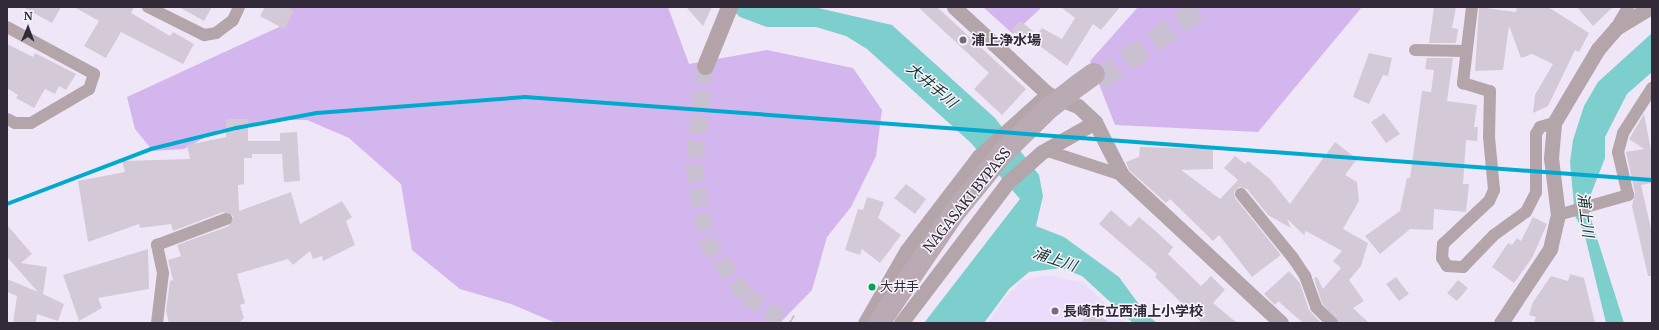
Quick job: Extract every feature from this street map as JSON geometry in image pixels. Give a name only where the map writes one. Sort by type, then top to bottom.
[{"type":"highway","name":"NAGASAKI BYPASS","points":[[889,317],[954,213],[995,169],[1030,141],[1051,106],[1090,82]]},
{"type":"main road","points":[[705,66],[729,7]]},
{"type":"street","points":[[148,7],[204,35],[216,33],[233,20],[239,7]]},
{"type":"street","points":[[954,7],[1051,106],[1078,106],[1095,122],[1122,175],[1281,323]]},
{"type":"street","points":[[1472,7],[1462,83],[1490,91],[1488,137],[1494,190],[1489,200],[1443,244],[1442,258],[1447,266],[1463,267],[1494,235],[1526,212],[1536,192],[1536,134],[1540,127],[1554,123]]},
{"type":"street","points":[[1500,323],[1550,249],[1564,214],[1551,158],[1554,123],[1598,50],[1616,28],[1628,7]]},
{"type":"street","points":[[1616,28],[1651,7]]},
{"type":"street","points":[[7,27],[94,74],[89,89],[31,123],[16,123],[7,119]]},
{"type":"street","points":[[1415,50],[1466,51]]},
{"type":"street","points":[[1564,214],[1628,195],[1618,152],[1623,133],[1652,88]]},
{"type":"street","points":[[1030,141],[1095,122]]},
{"type":"street","points":[[1030,141],[1122,175]]},
{"type":"street","points":[[865,323],[906,250],[995,169]]},
{"type":"street","points":[[1241,194],[1293,258],[1305,276],[1316,307],[1332,323]]},
{"type":"street","points":[[157,323],[163,273],[157,245],[226,219]]},
{"type":"shaded area","points":[[289,7],[668,7],[689,64],[767,50],[853,68],[882,110],[876,156],[851,207],[827,237],[812,290],[780,323],[556,323],[511,304],[460,289],[412,250],[401,184],[349,138],[307,120],[268,120],[218,130],[184,149],[153,151],[135,129],[127,97],[279,27]]},
{"type":"shaded area","points":[[983,7],[1042,7],[1013,34]]},
{"type":"shaded area","points":[[1138,7],[1362,7],[1258,132],[1115,125],[1090,61]]},
{"type":"shaded area","name":"長崎市立西浦上小学校","points":[[1046,275],[1083,282],[1125,323],[988,323],[1004,299],[1023,280]]},
{"type":"water","points":[[729,7],[814,7],[892,25],[995,118],[1039,175],[1043,196],[1036,226],[1064,237],[1119,277],[1146,314],[1157,323],[1133,323],[1082,276],[1061,268],[1029,272],[1009,289],[984,323],[924,323],[1020,199],[971,143],[867,49],[846,36],[816,27],[767,27],[740,17]]},
{"type":"water","name":"浦上川","points":[[1652,33],[1652,72],[1627,94],[1605,137],[1605,158],[1589,199],[1589,213],[1624,323],[1606,323],[1584,232],[1575,216],[1570,162],[1573,140],[1584,106],[1598,82]]},
{"type":"building","points":[[23,7],[61,7],[52,23]]},
{"type":"building","points":[[74,7],[134,7],[131,13],[170,36],[173,32],[194,44],[183,64],[121,32],[106,58],[84,46],[99,21]]},
{"type":"building","points":[[179,7],[212,7],[204,21]]},
{"type":"building","points":[[265,7],[286,7],[294,11],[284,29],[260,16]]},
{"type":"building","points":[[686,7],[712,7],[703,26]]},
{"type":"building","name":"浦上浄水場","points":[[918,7],[937,7],[1026,89],[1002,115],[974,89],[989,73]]},
{"type":"building","points":[[1061,7],[1120,7],[1101,30],[1093,24],[1067,66],[1033,41],[1042,28],[1062,39],[1075,18]]},
{"type":"building","points":[[1434,7],[1456,7],[1452,28],[1458,29],[1456,43],[1429,43]]},
{"type":"building","points":[[1479,7],[1516,12],[1517,7],[1548,7],[1589,33],[1579,52],[1575,50],[1548,106],[1533,113],[1535,95],[1553,64],[1532,54],[1521,58],[1509,26],[1503,70],[1475,71]]},
{"type":"building","points":[[1577,7],[1613,7],[1593,26]]},
{"type":"building","points":[[1020,21],[1033,31],[1025,41],[1012,30]]},
{"type":"building","points":[[7,44],[33,57],[35,53],[76,74],[66,90],[59,86],[55,94],[45,89],[34,108],[16,98],[18,95],[7,88]]},
{"type":"building","points":[[1369,53],[1392,58],[1388,76],[1383,75],[1369,104],[1353,97]]},
{"type":"building","points":[[1427,58],[1453,58],[1447,101],[1477,105],[1474,127],[1478,127],[1477,141],[1466,140],[1463,184],[1469,184],[1466,212],[1434,209],[1433,230],[1410,229],[1380,254],[1365,236],[1400,211],[1407,178],[1410,178],[1422,91],[1431,92],[1434,70],[1425,69]]},
{"type":"building","points":[[1384,113],[1400,134],[1386,143],[1371,122]]},
{"type":"building","points":[[1644,114],[1652,155],[1652,183],[1641,185],[1652,233],[1652,276],[1648,276],[1632,206],[1635,193],[1626,152],[1644,149],[1629,139]]},
{"type":"building","points":[[226,119],[248,119],[248,141],[280,141],[280,133],[297,132],[300,181],[284,182],[282,154],[252,154],[252,158],[244,158],[244,184],[238,185],[239,211],[291,192],[300,224],[342,201],[352,217],[346,221],[355,245],[323,261],[322,256],[313,259],[310,251],[293,265],[288,259],[237,274],[245,303],[240,305],[244,318],[239,323],[169,323],[166,311],[170,281],[173,280],[168,260],[181,256],[177,245],[229,226],[233,216],[223,212],[173,231],[171,224],[140,228],[139,224],[88,242],[78,181],[125,172],[122,161],[190,159],[187,145],[226,137]]},
{"type":"building","points":[[1335,142],[1357,159],[1345,175],[1357,182],[1359,201],[1343,229],[1368,243],[1361,266],[1349,280],[1364,301],[1353,308],[1369,323],[1339,323],[1322,303],[1314,278],[1317,277],[1323,289],[1341,268],[1333,261],[1342,251],[1306,231],[1304,235],[1287,219],[1291,228],[1268,215],[1247,189],[1239,187],[1234,192],[1235,198],[1281,255],[1252,277],[1219,235],[1213,241],[1170,199],[1166,203],[1129,170],[1126,162],[1139,157],[1140,147],[1213,149],[1213,169],[1181,170],[1220,199],[1238,180],[1224,168],[1235,156],[1245,164],[1248,161],[1270,179],[1290,204]]},
{"type":"building","points":[[906,184],[926,199],[915,214],[894,198]]},
{"type":"building","points":[[867,197],[884,202],[878,218],[901,235],[880,263],[862,249],[860,255],[845,250],[858,209],[863,210]]},
{"type":"building","points":[[1111,210],[1130,227],[1139,217],[1151,227],[1173,247],[1168,254],[1201,286],[1211,276],[1225,290],[1213,303],[1237,323],[1202,323],[1155,277],[1157,274],[1099,224]]},
{"type":"building","points":[[1533,217],[1547,224],[1532,258],[1514,283],[1492,267],[1508,243],[1512,245],[1517,238],[1521,241]]},
{"type":"building","points":[[7,225],[32,254],[21,263],[47,267],[43,294],[64,304],[58,321],[37,314],[36,323],[13,323],[17,296],[7,292],[7,279],[38,292],[7,257]]},
{"type":"building","points":[[148,249],[149,289],[98,298],[102,308],[79,321],[63,275]]},
{"type":"building","points":[[1289,271],[1300,283],[1309,310],[1321,323],[1303,323],[1278,301],[1275,305],[1264,294]]},
{"type":"building","points":[[1570,274],[1584,278],[1595,323],[1534,323],[1536,317],[1529,315],[1533,302],[1551,276],[1568,281]]},
{"type":"building","points":[[1396,277],[1409,294],[1399,301],[1386,284]]},
{"type":"building","points":[[1458,280],[1468,288],[1457,301],[1447,293]]},
{"type":"building","points":[[1090,310],[1110,323],[1081,323]]},
{"type":"tunnel","points":[[1099,80],[1202,7]]},
{"type":"tunnel","points":[[705,66],[694,164],[706,240],[746,296],[791,323]]},
{"type":"transit line","points":[[7,204],[151,149],[236,128],[317,113],[525,97],[1652,180]]},
{"type":"place","name":"浦上浄水場","points":[[963,40]]},
{"type":"place","name":"大井手","points":[[872,287]]},
{"type":"place","name":"長崎市立西浦上小学校","points":[[1055,311]]},
{"type":"water label","name":"大井手川","points":[[932,85]]}]
